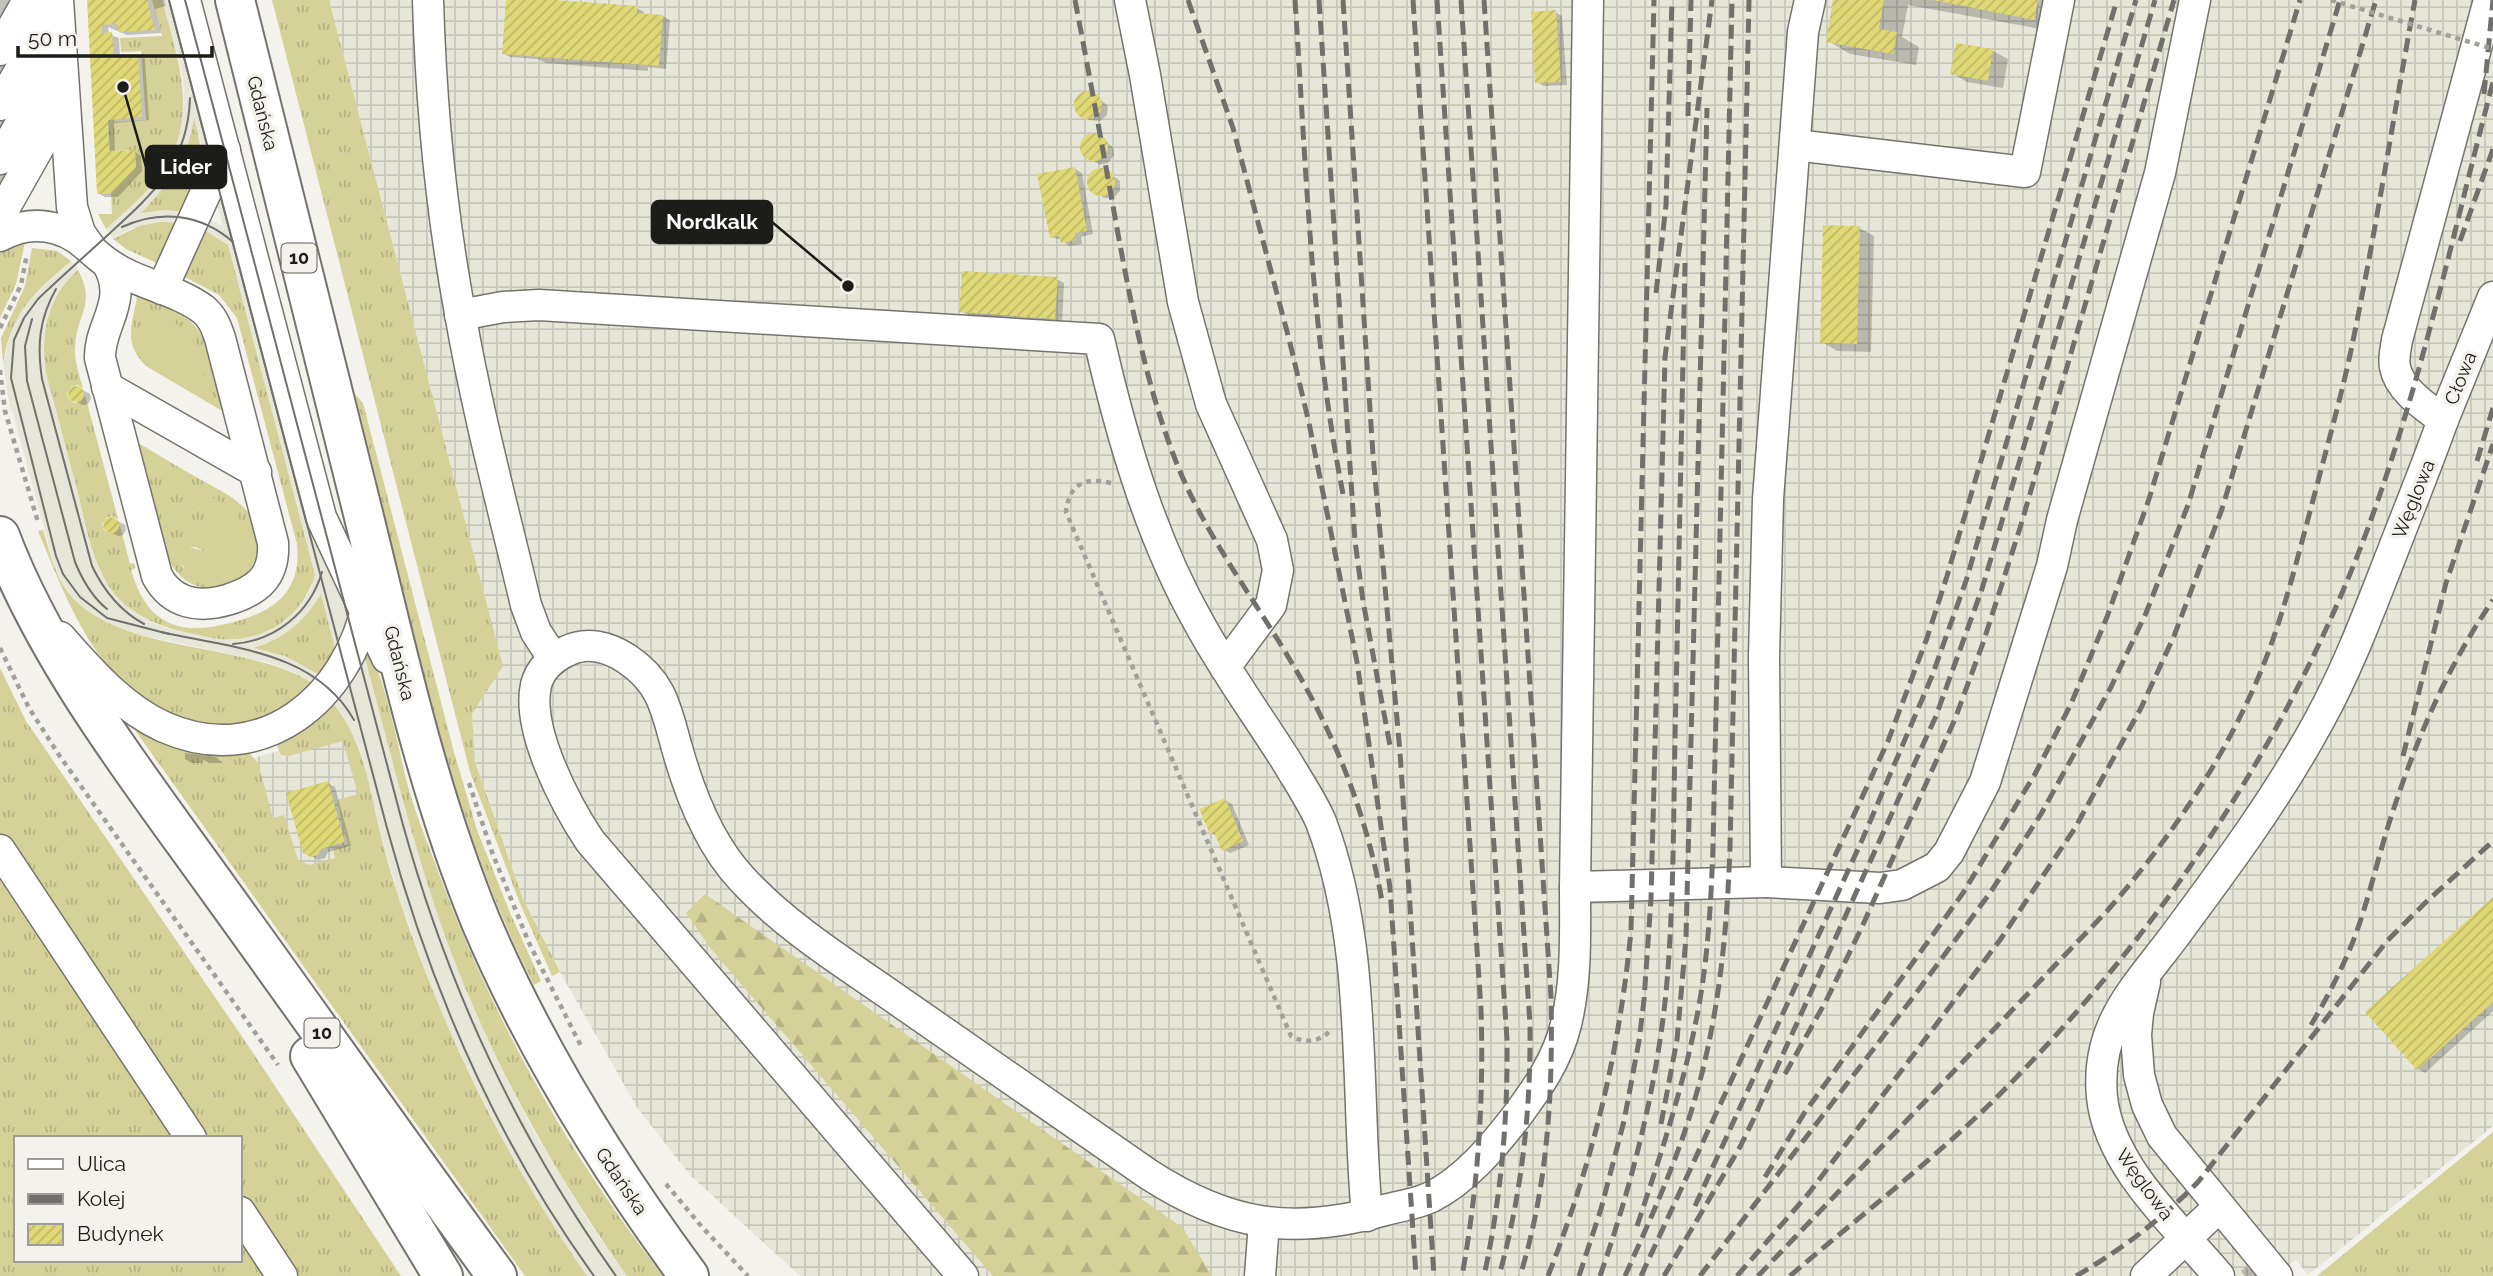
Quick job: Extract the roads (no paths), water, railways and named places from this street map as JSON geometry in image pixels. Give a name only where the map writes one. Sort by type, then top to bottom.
[{"type":"main road","name":"Gdańska","points":[[235,0],[424,757],[467,886],[499,962],[534,1033],[608,1161],[689,1276]]},
{"type":"main road","name":"10","points":[[0,536],[41,623],[89,704],[173,826],[497,1276]]},
{"type":"main road","points":[[173,826],[443,1276]]},
{"type":"lane","points":[[0,50],[28,0]]},
{"type":"lane","points":[[185,0],[355,642]]},
{"type":"lane","points":[[428,0],[437,148],[460,315],[526,605],[536,632],[553,658]]},
{"type":"lane","points":[[1130,0],[1183,302],[1212,404],[1272,540],[1278,570],[1271,605],[1225,667]]},
{"type":"lane","points":[[963,1276],[585,833],[559,787],[538,727],[535,695],[541,672],[553,658],[570,649],[588,645],[608,649],[628,660],[656,687],[667,708],[677,748],[707,829],[740,878],[778,913],[1004,1075],[1177,1193],[1231,1216],[1264,1223],[1327,1222],[1367,1216],[1430,1197],[1451,1184],[1487,1152],[1529,1100],[1551,1064],[1566,1026],[1575,974],[1588,0]]},
{"type":"lane","points":[[1766,882],[1764,656],[1768,499],[1803,32],[1810,0]]},
{"type":"lane","points":[[1795,145],[2025,172],[2059,0]]},
{"type":"lane","points":[[1575,887],[1766,882],[1880,888],[1902,885],[1921,877],[1937,867],[1949,852],[1985,782],[2052,566],[2062,520],[2160,173],[2195,0]]},
{"type":"lane","points":[[2443,420],[2411,394],[2398,377],[2395,356],[2397,340],[2489,0]]},
{"type":"lane","points":[[0,236],[26,226],[48,227],[71,234],[99,256],[203,310],[215,324],[273,543],[272,560],[265,578],[247,594],[212,604],[193,603],[174,595],[164,586],[153,565],[100,352],[115,298],[112,275],[99,256],[80,233],[72,207],[57,6]]},
{"type":"lane","points":[[0,105],[57,6]]},
{"type":"lane","points":[[0,159],[49,71],[57,43],[57,6]]},
{"type":"lane","points":[[0,216],[51,127],[58,105],[62,68]]},
{"type":"lane","points":[[162,289],[225,149]]},
{"type":"lane","name":"Cłowa","points":[[2443,420],[2493,297]]},
{"type":"lane","points":[[460,315],[539,304],[1099,339],[1112,396],[1142,493],[1182,589],[1225,667],[1303,788],[1320,820],[1333,861],[1346,919],[1356,1020],[1367,1216]]},
{"type":"lane","points":[[107,387],[256,472]]},
{"type":"lane","name":"Węglowa","points":[[2219,1276],[2154,1202],[2116,1147],[2102,1098],[2104,1052],[2121,1006],[2264,813],[2321,717],[2381,582],[2443,420]]},
{"type":"lane","points":[[20,580],[53,629],[109,690],[147,718],[193,736],[221,739],[248,737],[272,730],[298,717],[331,683],[355,642],[369,593],[370,563],[363,516]]},
{"type":"lane","points":[[321,517],[398,685],[424,757]]},
{"type":"lane","points":[[0,850],[190,1136]]},
{"type":"lane","name":"Węglowa","points":[[2153,966],[2143,989],[2136,1035],[2139,1075],[2147,1105],[2162,1136],[2277,1276]]},
{"type":"lane","points":[[2146,1276],[2219,1207]]},
{"type":"lane","points":[[242,1215],[282,1276]]},
{"type":"lane","points":[[1260,1276],[1264,1223]]},
{"type":"tram line","points":[[169,0],[404,887],[446,1004],[497,1117],[559,1225],[594,1276]]},
{"type":"tram line","points":[[185,0],[421,886],[465,1003],[517,1115],[547,1170],[616,1276]]},
{"type":"tram line","points":[[169,634],[107,618],[80,597],[63,574],[56,556],[11,378],[14,340],[24,318],[38,299],[155,189],[176,158],[183,140],[190,98]]},
{"type":"tram line","points":[[122,227],[151,218],[180,217],[208,225],[233,242]]},
{"type":"tram line","points":[[56,289],[46,311],[41,333],[42,379],[92,566],[114,600],[144,624]]},
{"type":"tram line","points":[[32,319],[25,346],[27,381],[75,562],[88,587],[107,609]]},
{"type":"tram line","points":[[233,644],[263,637],[289,622],[309,600],[322,572]]},
{"type":"tram line","points":[[161,632],[243,649],[294,666],[317,679],[337,697],[354,720]]},
{"type":"railway","points":[[1075,0],[1118,234],[1158,411],[1179,469],[1204,520],[1293,665],[1337,750],[1368,839],[1382,901]]},
{"type":"railway","points":[[1188,0],[1233,128],[1289,339],[1309,423],[1357,662],[1390,888],[1416,1276]]},
{"type":"railway","points":[[1295,0],[1317,310],[1332,433],[1343,494]]},
{"type":"railway","points":[[1319,0],[1355,541],[1363,601],[1391,751]]},
{"type":"railway","points":[[1343,0],[1373,455],[1400,752],[1434,1276]]},
{"type":"railway","points":[[1413,0],[1481,1009],[1479,1143],[1462,1276]]},
{"type":"railway","points":[[1437,0],[1507,1039],[1502,1158],[1484,1276]]},
{"type":"railway","points":[[1461,0],[1530,1024],[1524,1151],[1514,1214],[1499,1276]]},
{"type":"railway","points":[[1484,0],[1551,997],[1547,1138],[1537,1208],[1520,1276]]},
{"type":"railway","points":[[1548,1276],[1578,1191],[1602,1106],[1619,1021],[1631,931],[1654,0]]},
{"type":"railway","points":[[1656,293],[1666,205],[1672,0]]},
{"type":"railway","points":[[1688,116],[1691,0]]},
{"type":"railway","points":[[1579,1276],[1601,1209],[1624,1121],[1644,1000],[1651,899],[1665,357],[1712,0]]},
{"type":"railway","points":[[1637,1226],[1685,1069],[1701,995],[1708,931],[1713,846],[1732,0]]},
{"type":"railway","points":[[1625,1276],[1669,1174],[1691,1112],[1708,1047],[1720,981],[1730,847],[1749,0]]},
{"type":"railway","points":[[1641,1276],[1888,741],[1927,638],[2117,0]]},
{"type":"railway","points":[[1695,1206],[1863,838],[1932,676],[1966,581],[2136,0]]},
{"type":"railway","points":[[1664,1276],[1740,1147],[1936,716],[1982,589],[2155,0]]},
{"type":"railway","points":[[1785,1074],[1826,1001],[1861,929],[1955,719],[1983,643],[2020,528],[2174,0]]},
{"type":"railway","points":[[1765,1177],[1805,1112],[1963,893],[2035,774],[2071,704],[2107,617],[2149,499],[2300,0]]},
{"type":"railway","points":[[1700,1276],[1990,893],[2041,814],[2111,687],[2146,613],[2188,505],[2340,0]]},
{"type":"railway","points":[[1737,1276],[1809,1193],[2000,940],[2075,828],[2141,708],[2174,636],[2222,509],[2376,0]]},
{"type":"railway","points":[[1758,1276],[2107,911],[2174,827],[2230,736],[2261,671],[2276,630],[2341,392],[2368,266],[2415,0]]},
{"type":"railway","points":[[2484,94],[2493,0]]},
{"type":"railway","points":[[1790,1276],[1966,1127],[2048,1044],[2104,980],[2156,914],[2249,775],[2327,626],[2381,492],[2417,376],[2493,82]]},
{"type":"railway","points":[[1661,1124],[1677,1040],[1686,938],[1707,108]]},
{"type":"railway","points":[[2460,241],[2493,149]]},
{"type":"railway","points":[[1600,1276],[1641,1136],[1656,1065],[1666,993],[1672,882],[1685,263]]},
{"type":"railway","points":[[2477,461],[2493,408]]},
{"type":"railway","points":[[2403,756],[2446,583],[2493,444]]},
{"type":"railway","points":[[2311,1025],[2354,939],[2391,817],[2422,732],[2461,651],[2493,600]]},
{"type":"railway","points":[[2076,1276],[2140,1233],[2198,1182],[2387,941],[2493,841]]},
{"type":"place","name":"Lider","points":[[123,87]]},
{"type":"place","name":"Nordkalk","points":[[848,286]]}]
